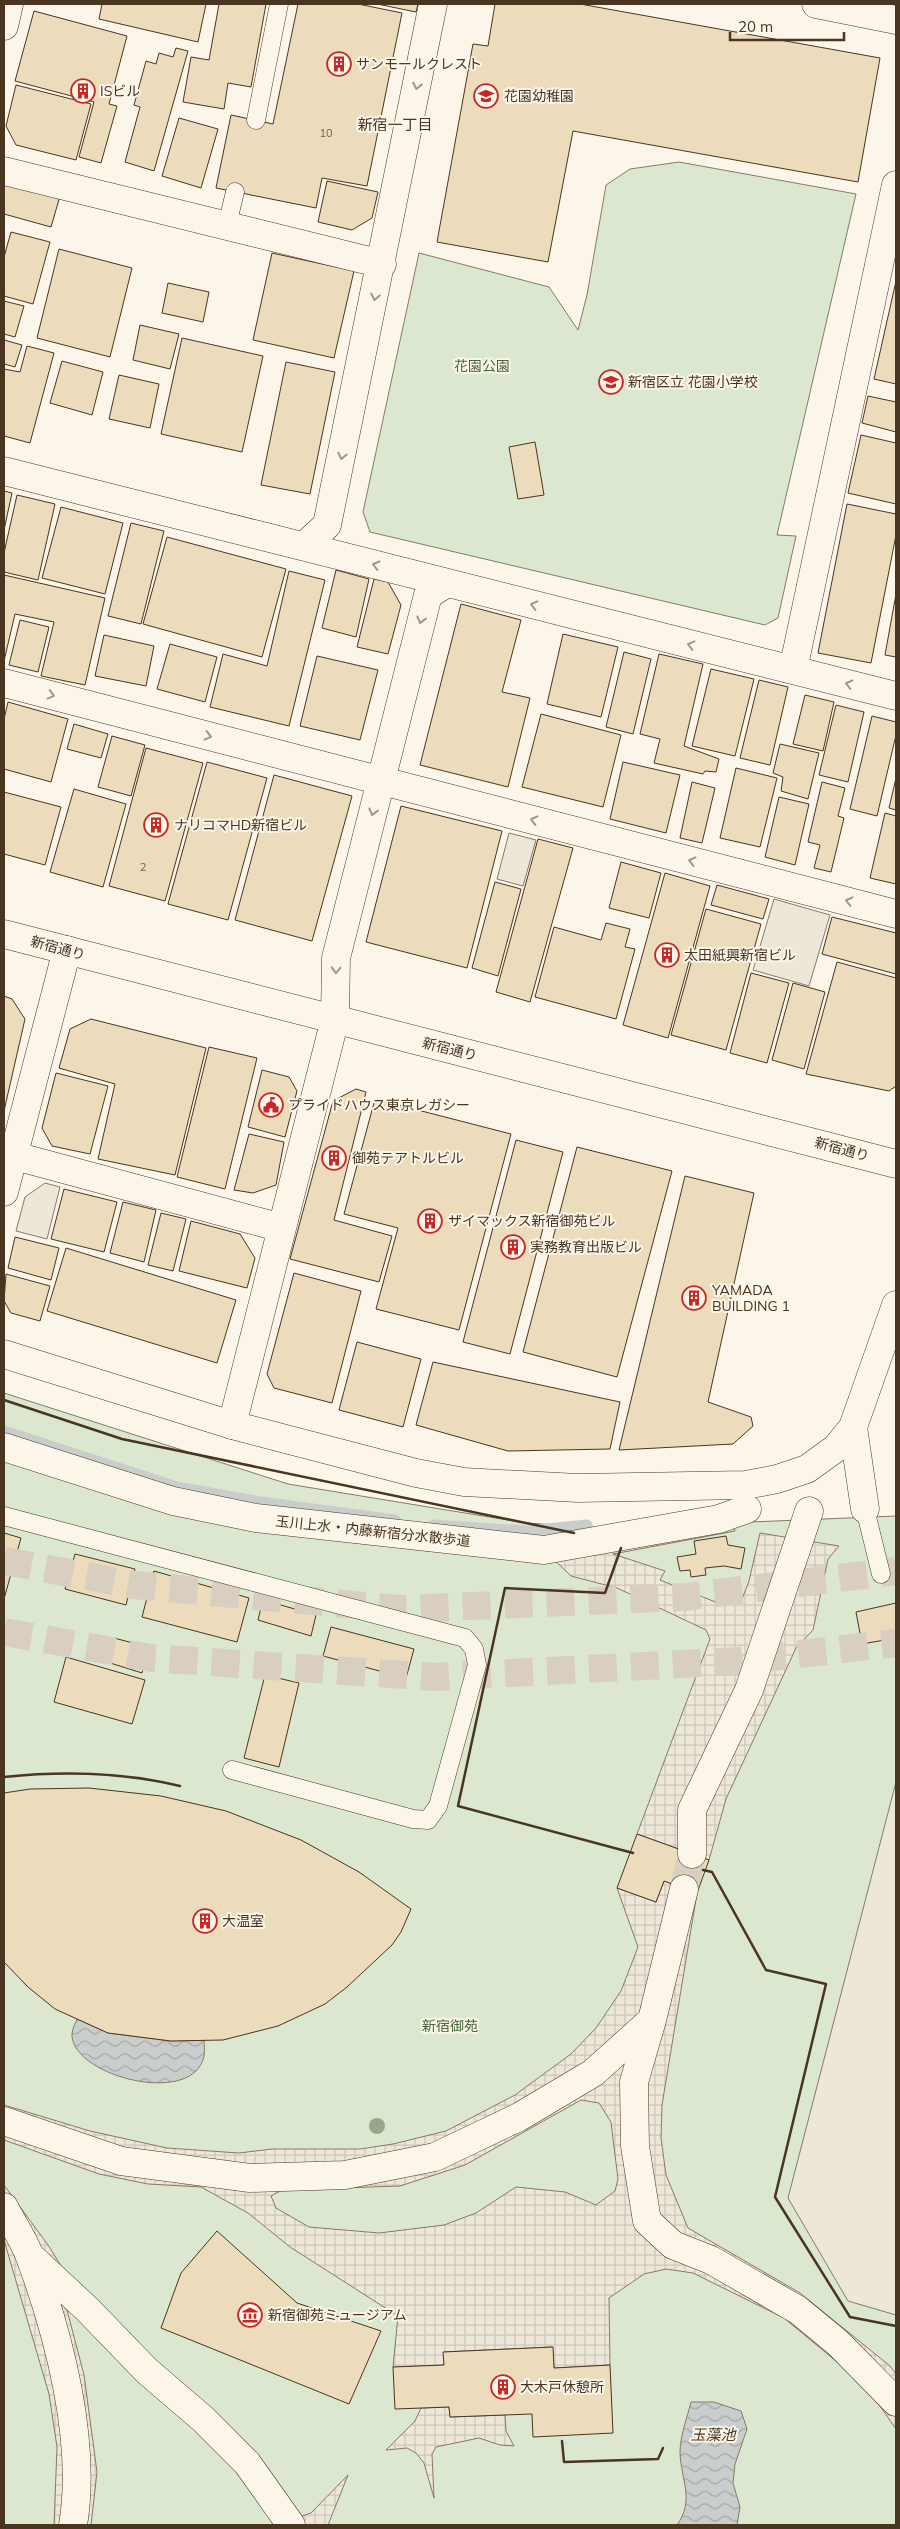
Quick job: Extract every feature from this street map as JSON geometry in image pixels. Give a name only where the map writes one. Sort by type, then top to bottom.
[{"type":"street","points":[[4,26],[10,4]]},
{"type":"street","points":[[304,546],[327,525],[382,264],[433,4]]},
{"type":"street","points":[[816,4],[896,20]]},
{"type":"street","points":[[4,171],[382,264]]},
{"type":"street","points":[[793,670],[896,185]]},
{"type":"street","points":[[4,471],[896,696]]},
{"type":"street","points":[[232,1425],[335,1019],[336,958],[428,595],[447,583]]},
{"type":"street","points":[[4,683],[896,914]]},
{"type":"street","name":"新宿通り","points":[[4,934],[896,1164]]},
{"type":"street","points":[[4,1192],[9,1154],[67,950]]},
{"type":"street","points":[[9,1154],[282,1228]]},
{"type":"street","points":[[4,1354],[232,1425],[416,1473],[464,1482],[578,1488],[746,1485],[777,1479],[807,1469],[844,1438],[896,1306]]},
{"type":"street","points":[[844,1438],[865,1509]]},
{"type":"street","name":"玉川上水・内藤新宿分水散歩道","points":[[4,1447],[173,1501],[256,1518],[544,1550],[719,1519],[747,1509]]},
{"type":"street","points":[[692,1854],[692,1810],[749,1690],[809,1511]]},
{"type":"street","points":[[684,1889],[652,2020],[634,2082],[635,2146],[647,2221],[673,2245],[711,2260],[798,2310],[838,2343],[896,2402]]},
{"type":"street","points":[[4,2121],[37,2130],[121,2162],[250,2178],[345,2175],[435,2157],[519,2117],[593,2073],[652,2020]]},
{"type":"street","points":[[4,2207],[30,2256],[67,2377],[75,2450],[73,2525]]},
{"type":"street","points":[[30,2256],[87,2309],[147,2371],[203,2419],[247,2463],[291,2525]]},
{"type":"lane","points":[[256,120],[279,4]]},
{"type":"lane","points":[[227,225],[235,192]]},
{"type":"lane","points":[[865,1509],[881,1574]]},
{"type":"lane","points":[[4,1516],[465,1638],[474,1649],[477,1664],[438,1806],[428,1820],[413,1819],[232,1770]]},
{"type":"green space","name":"新宿区立 花園小学校","points":[[679,162],[856,194],[777,535],[796,536],[778,618],[765,625],[370,532],[363,512],[419,253],[549,287],[578,330],[587,295],[606,185],[630,169]]},
{"type":"green space","name":"新宿御苑","points":[[4,1393],[288,1484],[526,1523],[606,1528],[896,1516],[896,2525],[4,2525]]},
{"type":"shaded area","points":[[509,833],[536,840],[523,886],[497,879]]},
{"type":"shaded area","points":[[774,899],[830,915],[809,986],[753,970]]},
{"type":"shaded area","points":[[45,1183],[60,1187],[47,1239],[16,1231],[25,1197]]},
{"type":"shaded area","points":[[726,1516],[735,1531],[613,1554],[665,1571],[660,1580],[718,1603],[731,1603],[742,1599],[749,1581],[760,1533],[839,1546],[828,1559],[813,1630],[796,1648],[726,1799],[709,1860],[637,1834],[710,1639],[706,1630],[617,1588],[571,1576],[544,1550]]},
{"type":"shaded area","points":[[896,1782],[896,2315],[848,2301],[788,2198]]},
{"type":"shaded area","points":[[664,1881],[697,1893],[662,2105],[661,2138],[666,2175],[688,2228],[800,2293],[890,2366],[896,2374],[896,2429],[866,2386],[784,2318],[693,2273],[666,2269],[644,2274],[609,2298],[610,2365],[554,2368],[552,2347],[444,2352],[444,2365],[393,2367],[398,2316],[290,2247],[248,2213],[201,2187],[148,2184],[99,2174],[4,2140],[4,2105],[90,2131],[167,2148],[239,2153],[272,2149],[360,2149],[393,2144],[446,2131],[515,2095],[571,2054],[596,2028],[621,1991],[638,1947],[617,1888],[656,1902]],"holes":[[[581,2100],[599,2103],[611,2122],[618,2179],[615,2191],[596,2205],[565,2192],[516,2187],[476,2213],[444,2225],[379,2233],[309,2227],[276,2208],[271,2196],[282,2190],[400,2186],[465,2165]]]},
{"type":"shaded area","points":[[4,2185],[48,2245],[73,2285],[299,2517],[311,2513],[348,2475],[328,2525],[277,2525],[247,2477],[83,2320],[67,2310],[84,2375],[97,2472],[91,2525],[54,2525],[57,2447],[49,2394],[4,2240]]},
{"type":"shaded area","points":[[449,2407],[450,2417],[505,2415],[506,2431],[514,2446],[500,2445],[479,2438],[436,2447],[432,2454],[434,2498],[424,2463],[416,2453],[407,2448],[386,2450],[415,2421],[421,2408]]},
{"type":"water","points":[[77,2019],[108,2033],[171,2041],[204,2040],[204,2056],[196,2071],[181,2080],[161,2083],[139,2081],[117,2075],[97,2066],[81,2055],[72,2038]]},
{"type":"water","name":"玉藻池","points":[[691,2402],[714,2402],[741,2411],[747,2429],[735,2464],[733,2483],[740,2507],[737,2525],[677,2525],[685,2507],[686,2490],[680,2447]]},
{"type":"building","points":[[102,4],[206,4],[198,42],[99,19]]},
{"type":"building","points":[[219,4],[266,4],[251,87],[228,83],[224,109],[183,102],[191,57],[209,60]]},
{"type":"building","name":"サンモールクレスト","points":[[298,4],[358,4],[402,13],[367,186],[322,178],[316,208],[216,188],[231,115],[273,124]]},
{"type":"building","points":[[377,4],[418,4],[416,12]]},
{"type":"building","points":[[495,4],[580,4],[880,58],[858,182],[573,131],[548,262],[437,242],[473,44],[488,46]]},
{"type":"building","name":"ISビル","points":[[34,11],[127,36],[109,104],[117,106],[101,163],[79,157],[94,102],[15,81]]},
{"type":"building","points":[[176,48],[188,51],[154,171],[125,162],[140,107],[134,105],[146,61],[156,64],[159,53],[173,57]]},
{"type":"building","points":[[16,85],[91,104],[76,160],[16,145],[6,126]]},
{"type":"building","points":[[179,118],[218,129],[201,188],[162,176]]},
{"type":"building","points":[[4,180],[60,196],[51,227],[4,214]]},
{"type":"building","points":[[327,181],[378,192],[372,218],[352,230],[318,222]]},
{"type":"building","points":[[11,232],[50,242],[33,304],[4,296],[4,257]]},
{"type":"building","points":[[59,249],[132,268],[110,357],[37,338]]},
{"type":"building","points":[[272,253],[354,271],[334,358],[253,340]]},
{"type":"building","points":[[896,281],[896,384],[874,379]]},
{"type":"building","points":[[168,283],[209,292],[203,322],[162,313]]},
{"type":"building","points":[[4,301],[24,306],[15,337],[4,334]]},
{"type":"building","points":[[140,325],[179,334],[170,369],[133,360]]},
{"type":"building","points":[[182,338],[263,356],[242,452],[161,434]]},
{"type":"building","points":[[4,340],[22,345],[15,367],[4,364]]},
{"type":"building","points":[[27,346],[54,353],[30,443],[4,436],[4,369],[20,372]]},
{"type":"building","points":[[62,361],[103,372],[92,415],[50,403]]},
{"type":"building","points":[[286,362],[335,372],[310,494],[261,485]]},
{"type":"building","points":[[119,375],[159,384],[150,428],[109,419]]},
{"type":"building","points":[[868,396],[896,402],[896,432],[862,423]]},
{"type":"building","points":[[861,435],[896,443],[896,504],[848,493]]},
{"type":"building","points":[[535,442],[544,495],[518,499],[509,447]]},
{"type":"building","points":[[4,491],[12,493],[4,530]]},
{"type":"building","points":[[17,495],[55,504],[38,580],[4,572],[4,553]]},
{"type":"building","points":[[847,504],[896,514],[896,535],[871,663],[818,653]]},
{"type":"building","points":[[61,507],[123,523],[105,594],[42,578]]},
{"type":"building","points":[[131,523],[164,531],[141,624],[108,616]]},
{"type":"building","points":[[167,537],[286,569],[262,657],[143,624]]},
{"type":"building","points":[[336,570],[369,579],[356,637],[322,628]]},
{"type":"building","points":[[289,571],[325,580],[289,726],[210,707],[223,654],[267,666]]},
{"type":"building","points":[[4,575],[105,598],[85,685],[41,676],[54,622],[15,614],[4,661]]},
{"type":"building","points":[[374,579],[388,582],[401,605],[388,654],[357,647]]},
{"type":"building","points":[[896,594],[896,657],[885,655]]},
{"type":"building","points":[[461,604],[521,620],[502,692],[530,698],[508,787],[420,765]]},
{"type":"building","points":[[20,620],[49,627],[38,672],[9,665]]},
{"type":"building","points":[[563,634],[618,647],[601,717],[547,704]]},
{"type":"building","points":[[104,635],[154,646],[146,686],[95,676]]},
{"type":"building","points":[[170,644],[217,657],[205,702],[157,689]]},
{"type":"building","points":[[624,652],[651,659],[633,734],[606,727]]},
{"type":"building","points":[[659,654],[703,664],[684,746],[719,759],[716,772],[705,771],[703,774],[654,763],[660,739],[640,734]]},
{"type":"building","points":[[317,656],[378,670],[360,740],[300,726]]},
{"type":"building","points":[[711,669],[754,679],[735,756],[692,746]]},
{"type":"building","points":[[759,680],[788,687],[770,765],[740,758]]},
{"type":"building","points":[[805,695],[834,702],[823,751],[793,744]]},
{"type":"building","points":[[8,702],[68,719],[51,782],[4,769],[4,719]]},
{"type":"building","points":[[836,705],[864,712],[848,782],[819,775]]},
{"type":"building","points":[[541,714],[621,735],[603,807],[522,787]]},
{"type":"building","points":[[872,716],[896,722],[896,735],[877,816],[850,809]]},
{"type":"building","points":[[74,724],[108,734],[101,758],[67,749]]},
{"type":"building","points":[[112,736],[145,745],[131,796],[98,787]]},
{"type":"building","points":[[780,744],[819,753],[808,799],[781,791],[783,777],[773,773]]},
{"type":"building","name":"ナリコマHD新宿ビル","points":[[146,748],[203,763],[165,901],[109,886]]},
{"type":"building","points":[[207,762],[267,778],[228,920],[168,904]]},
{"type":"building","points":[[623,762],[680,775],[666,833],[610,819]]},
{"type":"building","points":[[736,768],[777,778],[760,847],[720,838]]},
{"type":"building","points":[[274,775],[352,796],[312,941],[235,920]]},
{"type":"building","points":[[896,778],[896,810],[889,808]]},
{"type":"building","points":[[692,782],[715,788],[702,843],[680,838]]},
{"type":"building","points":[[822,782],[845,788],[838,816],[844,818],[831,872],[814,868],[820,845],[808,842]]},
{"type":"building","points":[[74,789],[126,804],[103,887],[50,872]]},
{"type":"building","points":[[4,792],[61,807],[45,865],[4,854]]},
{"type":"building","points":[[779,797],[809,804],[795,865],[765,857]]},
{"type":"building","points":[[401,806],[502,831],[467,968],[366,942]]},
{"type":"building","points":[[885,813],[896,816],[896,884],[870,878]]},
{"type":"building","points":[[538,839],[573,848],[530,1002],[496,992]]},
{"type":"building","points":[[621,862],[661,873],[649,918],[609,908]]},
{"type":"building","name":"太田紙興新宿ビル","points":[[665,873],[710,886],[668,1038],[623,1025]]},
{"type":"building","points":[[495,882],[521,889],[498,976],[472,968]]},
{"type":"building","points":[[717,885],[769,899],[763,919],[711,905]]},
{"type":"building","points":[[706,909],[761,924],[726,1050],[671,1035]]},
{"type":"building","points":[[832,917],[896,933],[896,974],[822,954]]},
{"type":"building","points":[[606,923],[630,929],[625,947],[635,949],[616,1019],[535,997],[554,927],[601,940]]},
{"type":"building","points":[[837,962],[896,978],[896,1086],[889,1091],[806,1074]]},
{"type":"building","points":[[751,973],[789,983],[767,1063],[730,1053]]},
{"type":"building","points":[[793,983],[825,992],[804,1069],[772,1060]]},
{"type":"building","points":[[4,996],[12,999],[25,1019],[4,1111]]},
{"type":"building","points":[[91,1019],[206,1048],[175,1175],[98,1159],[115,1084],[59,1068],[70,1029]]},
{"type":"building","points":[[209,1047],[257,1058],[225,1189],[177,1177]]},
{"type":"building","points":[[262,1070],[289,1077],[297,1091],[285,1137],[248,1127]]},
{"type":"building","points":[[56,1073],[108,1086],[90,1154],[52,1146],[42,1128]]},
{"type":"building","name":"御苑テアトルビル","points":[[356,1089],[366,1092],[334,1220],[392,1236],[379,1282],[290,1259],[333,1101]]},
{"type":"building","name":"ザイマックス新宿御苑ビル","points":[[375,1099],[511,1134],[459,1330],[376,1309],[398,1228],[344,1214]]},
{"type":"building","points":[[249,1134],[284,1142],[276,1185],[253,1193],[234,1190]]},
{"type":"building","name":"実務教育出版ビル","points":[[516,1140],[563,1152],[510,1354],[463,1342]]},
{"type":"building","points":[[577,1147],[672,1171],[617,1377],[523,1352]]},
{"type":"building","name":"YAMADA BUILDING 1","points":[[685,1176],[754,1193],[708,1402],[751,1417],[753,1426],[733,1444],[619,1450]]},
{"type":"building","points":[[64,1189],[117,1202],[104,1252],[51,1239]]},
{"type":"building","points":[[123,1202],[156,1210],[144,1262],[110,1253]]},
{"type":"building","points":[[161,1213],[186,1219],[173,1271],[148,1265]]},
{"type":"building","points":[[191,1221],[240,1234],[255,1258],[247,1288],[179,1271]]},
{"type":"building","points":[[15,1237],[59,1248],[51,1280],[8,1268]]},
{"type":"building","points":[[66,1248],[236,1300],[217,1363],[47,1311]]},
{"type":"building","points":[[294,1273],[361,1291],[332,1403],[274,1388],[267,1374]]},
{"type":"building","points":[[6,1274],[50,1286],[40,1321],[11,1313],[4,1301]]},
{"type":"building","points":[[357,1342],[421,1359],[403,1427],[339,1410]]},
{"type":"building","points":[[433,1362],[620,1402],[610,1449],[508,1451],[416,1425]]},
{"type":"building","points":[[4,1533],[21,1538],[4,1599]]},
{"type":"building","points":[[726,1536],[728,1545],[745,1548],[741,1569],[724,1566],[705,1568],[706,1575],[691,1577],[690,1570],[680,1571],[677,1557],[696,1554],[694,1541]]},
{"type":"building","points":[[75,1554],[135,1569],[126,1605],[65,1589]]},
{"type":"building","points":[[154,1571],[249,1598],[237,1642],[142,1617]]},
{"type":"building","points":[[263,1600],[316,1615],[311,1636],[258,1620]]},
{"type":"building","points":[[896,1603],[896,1638],[862,1644],[856,1612]]},
{"type":"building","points":[[331,1627],[414,1649],[406,1678],[323,1656]]},
{"type":"building","points":[[114,1638],[148,1647],[142,1673],[107,1662]]},
{"type":"building","points":[[66,1657],[145,1680],[132,1724],[54,1702]]},
{"type":"building","points":[[265,1675],[299,1683],[279,1767],[244,1758]]},
{"type":"building","name":"大温室","points":[[89,1788],[161,1796],[226,1811],[301,1840],[359,1872],[411,1909],[401,1932],[392,1945],[347,1987],[325,2004],[278,2026],[223,2040],[171,2041],[108,2033],[55,2009],[28,1987],[4,1962],[4,1793],[30,1789]]},
{"type":"building","points":[[637,1834],[709,1860],[697,1893],[664,1881],[656,1902],[617,1888]]},
{"type":"building","name":"新宿御苑ミュージアム","points":[[217,2231],[297,2303],[381,2331],[349,2404],[161,2328],[181,2273]]},
{"type":"building","name":"大木戸休憩所","points":[[553,2347],[554,2368],[610,2365],[613,2433],[533,2437],[532,2414],[450,2417],[449,2407],[395,2409],[393,2367],[444,2365],[443,2352]]},
{"type":"waterway","points":[[4,1431],[177,1487],[261,1502],[395,1520]]},
{"type":"waterway","points":[[434,1525],[526,1531],[587,1525]]},
{"type":"tunnel","points":[[4,1561],[134,1585],[400,1609],[685,1597],[896,1571]]},
{"type":"tunnel","points":[[4,1632],[151,1658],[435,1677],[738,1661],[896,1643]]},
{"type":"tunnel","points":[[684,1889],[692,1854]]},
{"type":"wall","points":[[4,1400],[122,1439],[574,1533]]},
{"type":"wall","points":[[621,1548],[605,1593],[505,1588],[458,1806],[633,1853]]},
{"type":"wall","points":[[4,1777],[48,1774],[114,1775],[180,1786]]},
{"type":"wall","points":[[703,1870],[712,1872],[766,1970],[826,1984],[775,2197],[850,2317],[896,2326]]},
{"type":"wall","points":[[562,2441],[564,2462],[658,2459],[663,2448]]},
{"type":"place","name":"サンモールクレスト","points":[[339,64]]},
{"type":"place","name":"ISビル","points":[[83,91]]},
{"type":"place","name":"花園幼稚園","points":[[486,96]]},
{"type":"place","name":"新宿区立 花園小学校","points":[[611,382]]},
{"type":"place","name":"ナリコマHD新宿ビル","points":[[156,825]]},
{"type":"place","name":"太田紙興新宿ビル","points":[[667,955]]},
{"type":"place","name":"プライドハウス東京レガシー","points":[[271,1105]]},
{"type":"place","name":"御苑テアトルビル","points":[[334,1158]]},
{"type":"place","name":"ザイマックス新宿御苑ビル","points":[[430,1221]]},
{"type":"place","name":"実務教育出版ビル","points":[[513,1247]]},
{"type":"place","name":"YAMADA BUILDING 1","points":[[694,1298]]},
{"type":"place","name":"大温室","points":[[205,1921]]},
{"type":"place","name":"新宿御苑ミュージアム","points":[[250,2315]]},
{"type":"place","name":"大木戸休憩所","points":[[503,2387]]},
{"type":"district","name":"新宿一丁目","points":[[395,125]]},
{"type":"park label","name":"花園公園","points":[[482,366]]}]
